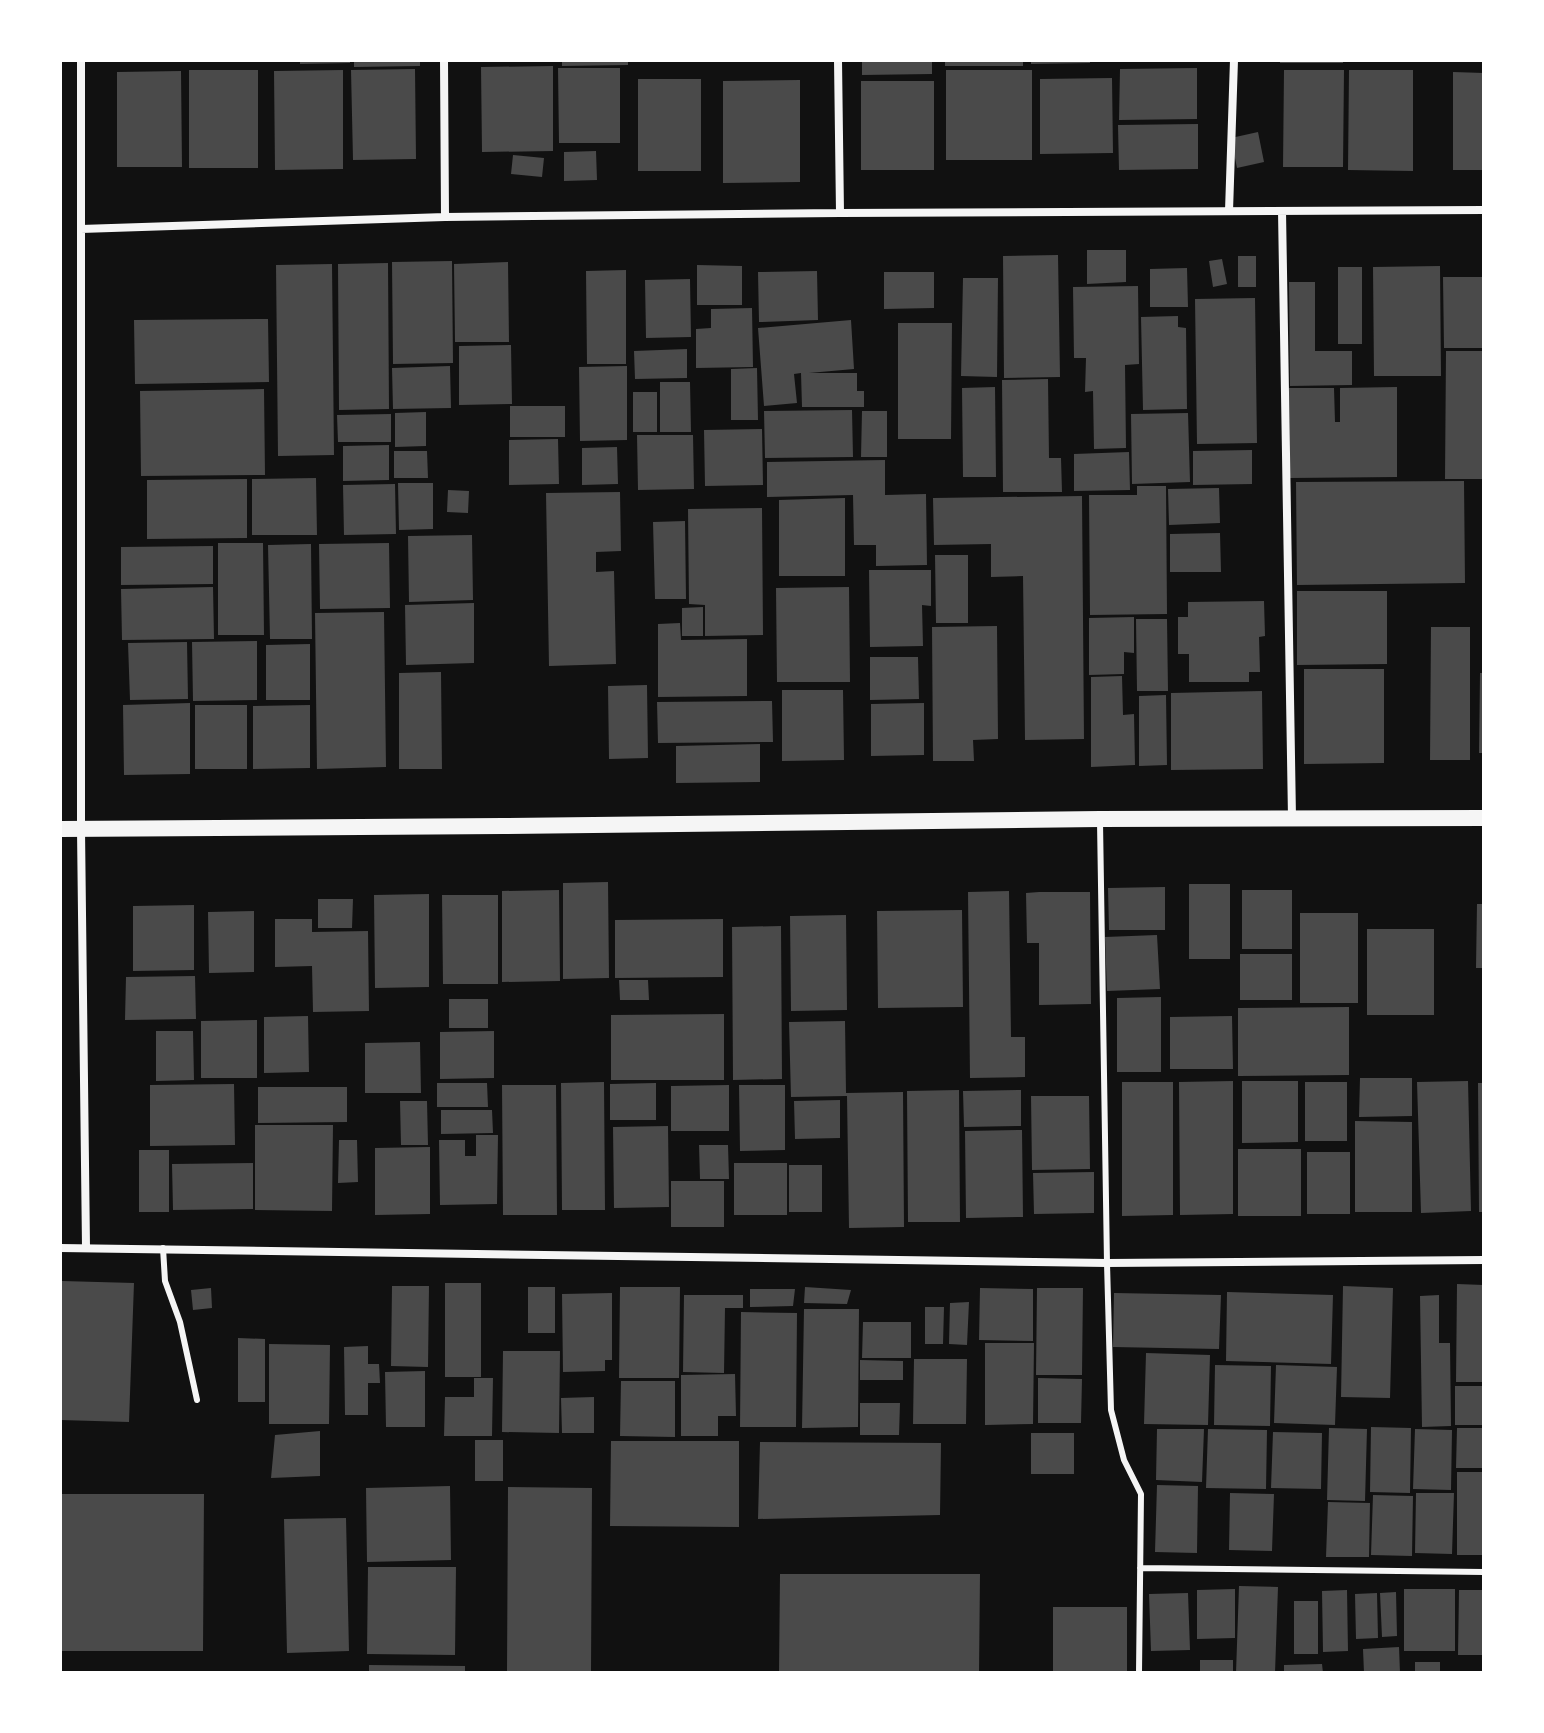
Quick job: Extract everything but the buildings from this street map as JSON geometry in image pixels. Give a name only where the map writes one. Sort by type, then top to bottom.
[{"type":"main road","points":[[60,829],[1484,818]]},
{"type":"street","points":[[81,60],[81,830],[86,1247]]},
{"type":"street","points":[[444,60],[445,217]]},
{"type":"street","points":[[838,60],[840,213]]},
{"type":"street","points":[[1229,211],[1234,60]]},
{"type":"street","points":[[81,229],[445,217],[1484,210]]},
{"type":"street","points":[[1282,211],[1292,819]]},
{"type":"street","points":[[60,1248],[1107,1263],[1484,1260]]},
{"type":"lane","points":[[1100,819],[1111,1410],[1124,1460],[1141,1494],[1139,1673]]},
{"type":"lane","points":[[163,1248],[165,1281],[180,1322],[197,1400]]},
{"type":"lane","points":[[1140,1568],[1484,1572]]}]
